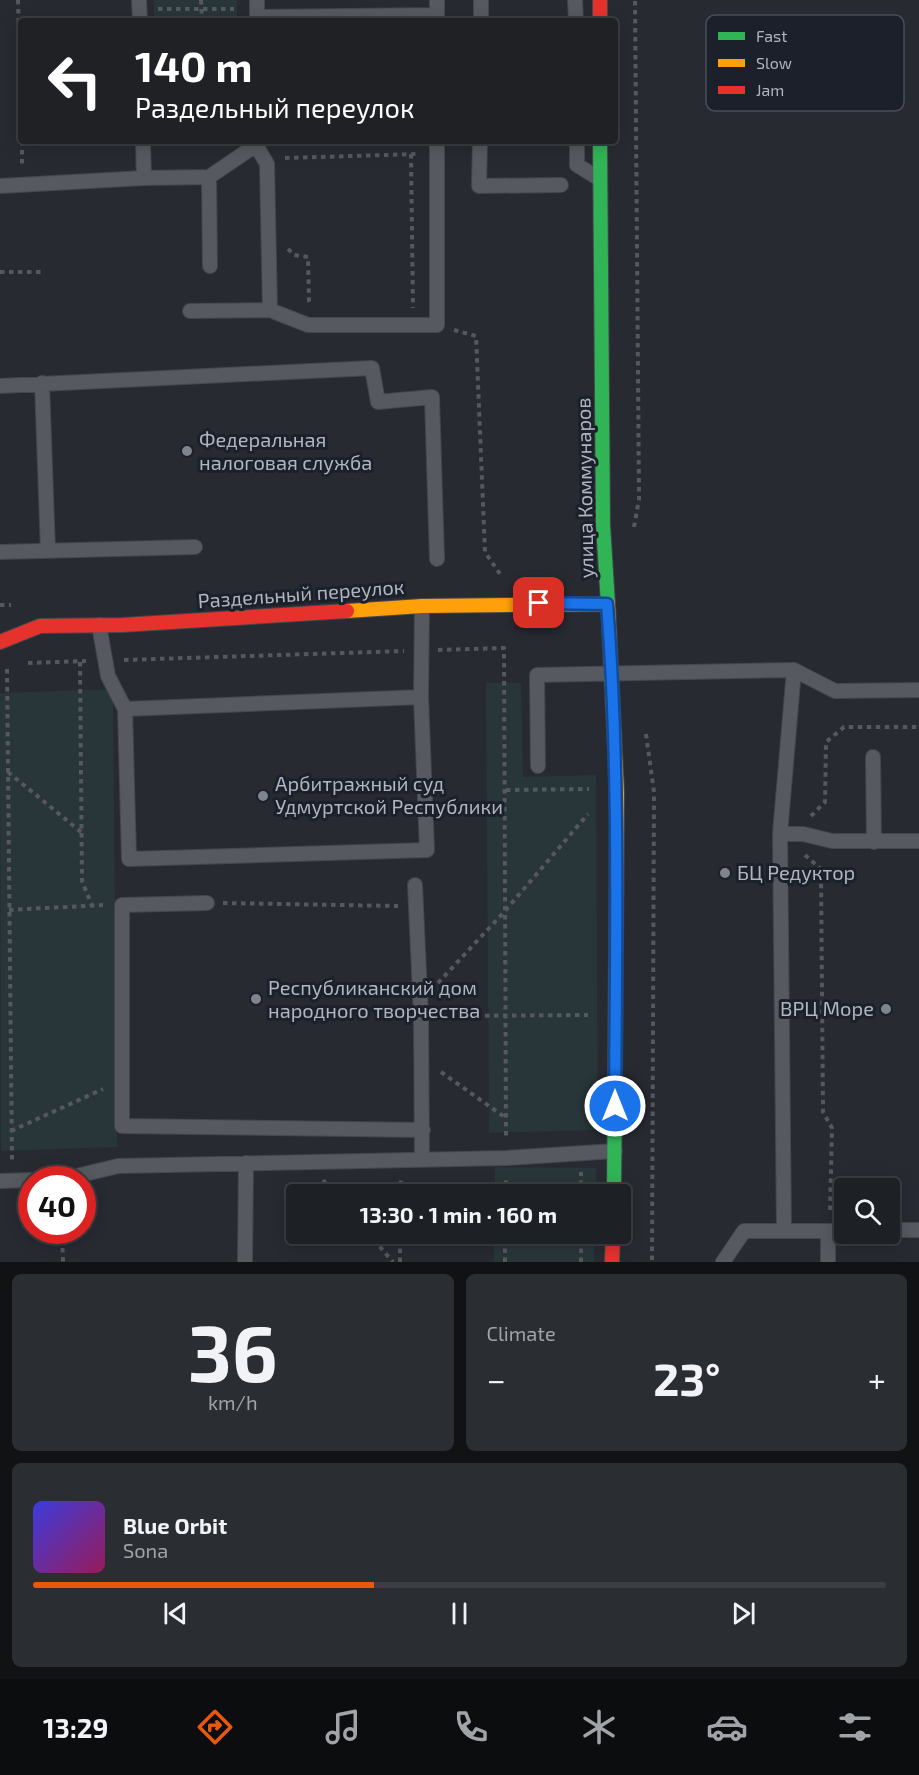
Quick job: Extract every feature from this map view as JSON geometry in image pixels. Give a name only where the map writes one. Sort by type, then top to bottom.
[{"type":"street","points":[[600,0],[600,18]]},
{"type":"street","name":"улица Коммунаров","points":[[600,144],[603,525],[617,793],[614,1184]]},
{"type":"street","name":"Раздельный переулок","points":[[0,642],[40,626],[99,625],[423,606],[607,604]]},
{"type":"street","points":[[612,1262],[613,1244]]},
{"type":"lane","points":[[139,0],[140,18]]},
{"type":"lane","points":[[257,0],[257,18]]},
{"type":"lane","points":[[436,0],[436,18]]},
{"type":"lane","points":[[481,0],[481,18]]},
{"type":"lane","points":[[575,0],[576,18]]},
{"type":"lane","points":[[143,144],[144,178]]},
{"type":"lane","points":[[0,186],[209,177],[255,144]]},
{"type":"lane","points":[[257,144],[267,164],[270,310]]},
{"type":"lane","points":[[480,144],[479,186],[561,185]]},
{"type":"lane","points":[[577,144],[577,165],[601,180]]},
{"type":"lane","points":[[190,311],[270,310],[308,326],[437,325],[437,148]]},
{"type":"lane","points":[[209,177],[210,266]]},
{"type":"lane","points":[[0,386],[372,368],[378,402],[432,397],[437,559]]},
{"type":"lane","points":[[42,383],[48,551]]},
{"type":"lane","points":[[0,552],[195,547]]},
{"type":"lane","points":[[99,625],[108,676],[125,709],[129,859],[427,850],[421,697],[423,606]]},
{"type":"lane","points":[[784,1231],[780,834],[794,670]]},
{"type":"lane","points":[[538,766],[537,675],[794,670],[835,691],[919,690]]},
{"type":"lane","points":[[125,709],[421,697]]},
{"type":"lane","points":[[873,757],[874,842]]},
{"type":"lane","points":[[780,834],[802,834],[831,841],[919,841]]},
{"type":"lane","points":[[415,885],[423,1059],[422,1159]]},
{"type":"lane","points":[[207,903],[122,904],[122,1126],[423,1130]]},
{"type":"lane","points":[[96,1171],[118,1166],[506,1158],[615,1151]]},
{"type":"lane","points":[[245,1262],[246,1163]]},
{"type":"lane","points":[[900,1230],[919,1230]]},
{"type":"lane","points":[[723,1262],[744,1231],[834,1231]]},
{"type":"lane","points":[[828,1231],[828,1262]]},
{"type":"path","points":[[18,0],[18,18]]},
{"type":"path","points":[[201,0],[202,18]]},
{"type":"path","points":[[634,536],[639,499],[635,0]]},
{"type":"path","points":[[157,9],[234,9]]},
{"type":"path","points":[[285,169],[285,158],[411,154],[437,148]]},
{"type":"path","points":[[410,315],[414,307],[411,154]]},
{"type":"path","points":[[287,247],[294,255],[308,257],[309,301],[315,312]]},
{"type":"path","points":[[0,272],[45,272]]},
{"type":"path","points":[[437,325],[476,336],[485,552],[506,582]]},
{"type":"path","points":[[17,663],[504,648],[506,1158]]},
{"type":"path","points":[[80,662],[82,881],[92,906]]},
{"type":"path","points":[[0,665],[7,664],[11,1131],[6,1180]]},
{"type":"path","points":[[645,726],[654,792],[652,1262]]},
{"type":"path","points":[[828,1231],[831,1208],[832,1128],[823,1112],[821,869],[805,855],[802,834],[808,819],[825,802],[826,742],[843,727],[919,728]]},
{"type":"path","points":[[8,772],[82,832]]},
{"type":"path","points":[[506,790],[591,789],[591,794]]},
{"type":"path","points":[[421,1002],[505,911],[591,809]]},
{"type":"path","points":[[207,903],[417,907]]},
{"type":"path","points":[[9,910],[122,904]]},
{"type":"path","points":[[421,1017],[505,1014],[616,1016]]},
{"type":"path","points":[[423,1059],[506,1119]]},
{"type":"path","points":[[11,1131],[122,1080]]},
{"type":"path","points":[[62,1244],[63,1262]]},
{"type":"path","points":[[377,1244],[393,1262]]},
{"type":"path","points":[[399,1262],[400,1244]]},
{"type":"path","points":[[505,1244],[505,1262]]},
{"type":"path","points":[[581,1244],[581,1262]]},
{"type":"shaded area","points":[[154,0],[237,0],[237,18],[154,18]]},
{"type":"shaded area","points":[[486,683],[521,683],[523,777],[596,775],[598,1130],[489,1133]]},
{"type":"shaded area","points":[[113,689],[117,1147],[1,1151],[0,693]]},
{"type":"shaded area","points":[[495,1167],[596,1168],[596,1184],[495,1184]]},
{"type":"shaded area","points":[[494,1244],[595,1244],[594,1262],[494,1262]]},
{"type":"traffic: fast","points":[[600,144],[603,525],[608,604]]},
{"type":"traffic: fast","points":[[614,1184],[616,952]]},
{"type":"traffic: slow","points":[[347,611],[422,606],[607,604]]},
{"type":"traffic: slow","points":[[608,604],[617,793],[616,952]]},
{"type":"traffic: jam","points":[[600,0],[600,18]]},
{"type":"traffic: jam","points":[[0,642],[40,626],[122,625],[347,611]]},
{"type":"traffic: jam","points":[[612,1262],[613,1244]]},
{"type":"place","name":"Федеральная налоговая служба","points":[[187,451]]},
{"type":"place","name":"Арбитражный суд Удмуртской Республики","points":[[263,796]]},
{"type":"place","name":"БЦ Редуктор","points":[[725,873]]},
{"type":"place","name":"Республиканский дом народного творчества","points":[[256,999]]},
{"type":"place","name":"ВРЦ Море","points":[[886,1009]]},
{"type":"route","points":[[539,603],[607,604],[617,793],[615,1106]]}]
